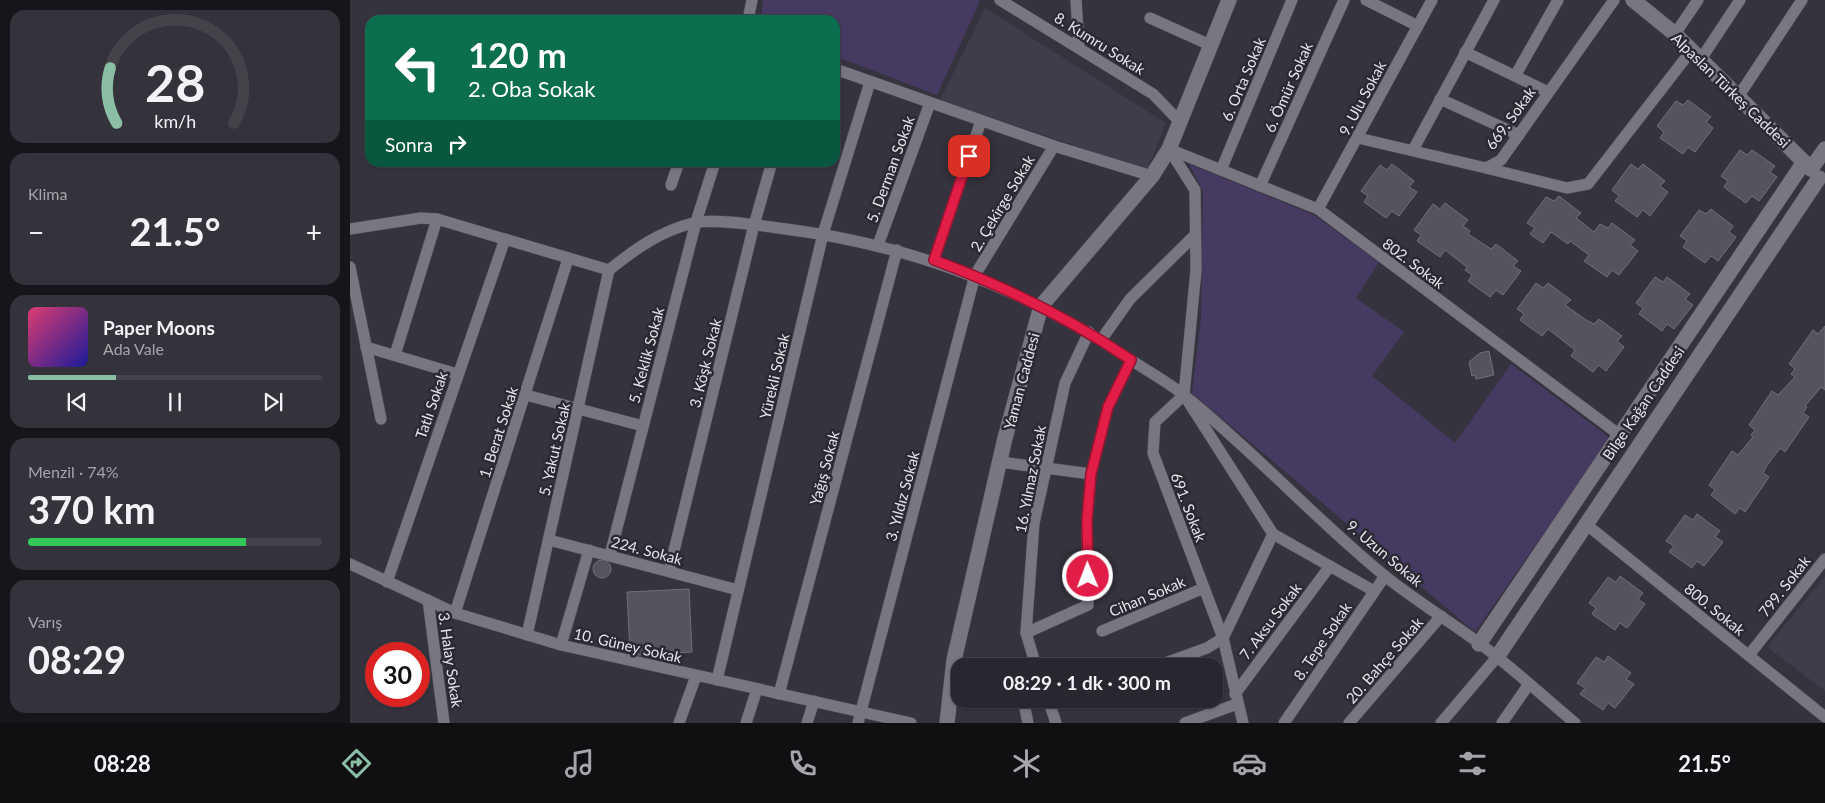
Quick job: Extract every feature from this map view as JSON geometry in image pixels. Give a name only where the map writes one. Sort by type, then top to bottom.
[{"type":"street","points":[[749,15],[752,0]]},
{"type":"street","name":"8. Kumru Sokak","points":[[1000,0],[1153,94],[1178,120]]},
{"type":"street","points":[[1076,0],[1079,47]]},
{"type":"street","name":"Yaman Caddesi","points":[[947,723],[954,660],[1000,462],[1042,306],[1152,176],[1169,148],[1178,120],[1229,0]]},
{"type":"street","name":"6. Orta Sokak","points":[[1221,170],[1292,0]]},
{"type":"street","name":"6. Ömür Sokak","points":[[1260,186],[1344,0]]},
{"type":"street","points":[[1366,0],[1418,26]]},
{"type":"street","name":"9. Ulu Sokak","points":[[1318,209],[1432,0]]},
{"type":"street","points":[[1413,150],[1494,0]]},
{"type":"street","points":[[1515,76],[1558,0]]},
{"type":"street","name":"669. Sokak","points":[[1358,138],[1486,168],[1501,160],[1614,0]]},
{"type":"street","name":"Alpaslan Türkeş Caddesi","points":[[1633,0],[1674,34],[1815,173]]},
{"type":"street","points":[[1674,34],[1698,0]]},
{"type":"street","points":[[1486,168],[1567,188],[1588,184],[1740,0]]},
{"type":"street","points":[[1738,96],[1802,0]]},
{"type":"street","points":[[1150,18],[1210,45]]},
{"type":"street","points":[[1465,52],[1548,92]]},
{"type":"street","points":[[840,71],[1054,146],[1152,176]]},
{"type":"street","name":"Yürekli Sokak","points":[[717,680],[824,234],[870,82]]},
{"type":"street","points":[[1440,99],[1519,134]]},
{"type":"street","name":"5. Derman Sokak","points":[[878,245],[930,103]]},
{"type":"street","points":[[934,260],[981,121]]},
{"type":"street","name":"2. Çekirge Sokak","points":[[975,276],[1054,146]]},
{"type":"street","points":[[1169,148],[1195,190],[1196,270],[1184,395],[1273,534],[1374,591]]},
{"type":"street","name":"802. Sokak","points":[[1169,148],[1318,209],[1621,436]]},
{"type":"street","points":[[1815,173],[1825,149]]},
{"type":"street","points":[[671,185],[677,167]]},
{"type":"street","name":"5. Keklik Sokak","points":[[610,555],[696,222],[714,167]]},
{"type":"street","name":"3. Köşk Sokak","points":[[669,570],[754,225],[771,167]]},
{"type":"street","name":"Bilge Kağan Caddesi","points":[[1480,644],[1621,436],[1815,173]]},
{"type":"street","name":"Bilge Kağan Caddesi","points":[[1497,657],[1587,525],[1815,173]]},
{"type":"street","points":[[350,229],[421,218],[437,219],[609,270],[633,251],[654,238],[696,222]]},
{"type":"street","points":[[394,355],[437,219]]},
{"type":"street","name":"9. Uzun Sokak","points":[[696,222],[754,225],[824,234],[878,245],[934,260],[1042,306],[1089,332],[1184,395],[1385,576],[1497,657],[1573,722]]},
{"type":"street","points":[[1101,340],[1130,299],[1195,235]]},
{"type":"street","name":"Tatlı Sokak","points":[[387,582],[505,239]]},
{"type":"street","name":"Yağış Sokak","points":[[779,694],[897,250]]},
{"type":"street","name":"1. Berat Sokak","points":[[455,613],[568,259]]},
{"type":"street","points":[[350,267],[381,419]]},
{"type":"street","name":"5. Yakut Sokak","points":[[527,635],[609,270]]},
{"type":"street","name":"3. Yıldız Sokak","points":[[860,718],[975,276]]},
{"type":"street","name":"16. Yılmaz Sokak","points":[[1033,658],[1026,633],[1034,523],[1065,383],[1089,332]]},
{"type":"street","points":[[366,347],[457,374]]},
{"type":"street","points":[[1026,633],[1088,605],[1087,520],[1091,474],[1108,407],[1131,360]]},
{"type":"street","points":[[526,395],[643,426]]},
{"type":"street","name":"691. Sokak","points":[[1184,395],[1155,422],[1153,453],[1224,638],[1242,723]]},
{"type":"street","points":[[1000,462],[1091,474]]},
{"type":"street","name":"800. Sokak","points":[[1587,525],[1825,717]]},
{"type":"street","points":[[1179,658],[1207,648],[1224,638],[1273,534]]},
{"type":"street","name":"224. Sokak","points":[[548,540],[669,570],[738,590]]},
{"type":"street","points":[[561,645],[589,550]]},
{"type":"street","name":"799. Sokak","points":[[1749,655],[1825,559]]},
{"type":"street","name":"10. Güney Sokak","points":[[350,564],[455,613],[561,645],[814,701],[860,718],[910,723]]},
{"type":"street","name":"7. Aksu Sokak","points":[[1236,699],[1330,566]]},
{"type":"street","name":"8. Tepe Sokak","points":[[1284,723],[1385,576]]},
{"type":"street","name":"Cihan Sokak","points":[[1102,631],[1204,588]]},
{"type":"street","name":"3. Halay Sokak","points":[[428,600],[444,723]]},
{"type":"street","name":"20. Bahçe Sokak","points":[[1349,723],[1441,616]]},
{"type":"street","points":[[1441,723],[1497,657]]},
{"type":"street","points":[[679,723],[696,676]]},
{"type":"street","points":[[1502,723],[1529,684]]},
{"type":"street","points":[[746,723],[757,689]]},
{"type":"street","points":[[1185,723],[1236,699]]},
{"type":"street","points":[[807,723],[814,701]]},
{"type":"street","points":[[1025,708],[1028,723]]},
{"type":"street","points":[[1051,708],[1056,723]]},
{"type":"shaded area","points":[[763,0],[980,1],[937,95],[840,58],[840,15],[762,15]]},
{"type":"shaded area","points":[[985,8],[1166,123],[1147,170],[940,100]]},
{"type":"shaded area","points":[[1189,164],[1314,215],[1379,262],[1356,298],[1404,332],[1372,376],[1455,443],[1511,364],[1610,438],[1475,632],[1192,393],[1201,319],[1203,191]]},
{"type":"shaded area","points":[[1825,576],[1825,691],[1767,647]]},
{"type":"building","points":[[1688,100],[1711,117],[1706,122],[1713,128],[1695,152],[1688,147],[1683,154],[1660,138],[1664,132],[1657,126],[1676,101],[1683,105]]},
{"type":"building","points":[[1740,150],[1747,155],[1752,150],[1775,166],[1770,172],[1777,177],[1759,201],[1752,196],[1746,203],[1724,187],[1728,181],[1721,176]]},
{"type":"building","points":[[1392,164],[1414,181],[1409,187],[1417,192],[1399,216],[1392,211],[1386,218],[1364,202],[1368,196],[1361,191],[1380,165],[1387,170]]},
{"type":"building","points":[[1631,164],[1638,169],[1643,164],[1665,181],[1660,186],[1668,192],[1650,216],[1643,210],[1637,217],[1615,201],[1619,196],[1612,190]]},
{"type":"building","points":[[1559,196],[1581,213],[1576,218],[1594,232],[1600,224],[1608,228],[1612,223],[1635,240],[1630,245],[1638,251],[1619,275],[1612,270],[1607,277],[1584,261],[1589,255],[1570,241],[1568,244],[1551,232],[1543,243],[1530,234],[1535,228],[1527,223],[1546,197],[1554,201]]},
{"type":"building","points":[[1445,203],[1468,220],[1463,226],[1470,231],[1468,234],[1491,249],[1496,244],[1518,261],[1513,266],[1521,271],[1503,295],[1496,290],[1490,297],[1468,281],[1472,275],[1465,270],[1467,267],[1445,250],[1440,257],[1417,241],[1421,235],[1414,230],[1433,204],[1440,209]]},
{"type":"building","points":[[1711,209],[1733,226],[1729,232],[1736,237],[1718,261],[1711,256],[1705,263],[1683,247],[1687,241],[1680,236],[1699,210],[1706,214]]},
{"type":"building","points":[[1655,277],[1663,282],[1667,277],[1690,294],[1685,299],[1693,305],[1674,329],[1667,324],[1662,331],[1639,314],[1643,308],[1636,303]]},
{"type":"building","points":[[1536,283],[1543,288],[1548,283],[1571,300],[1565,305],[1594,324],[1599,319],[1622,336],[1617,341],[1624,347],[1606,371],[1599,365],[1593,372],[1571,356],[1575,350],[1548,329],[1542,336],[1520,320],[1524,314],[1517,309]]},
{"type":"building","points":[[1825,326],[1825,390],[1821,387],[1805,406],[1807,407],[1803,413],[1809,417],[1785,452],[1780,448],[1766,467],[1763,473],[1769,477],[1745,512],[1740,508],[1735,514],[1711,495],[1715,490],[1709,485],[1732,451],[1738,455],[1753,437],[1751,435],[1755,430],[1749,425],[1772,391],[1778,395],[1795,377],[1791,374],[1795,369],[1789,364],[1813,330],[1818,334]]},
{"type":"building","points":[[1489,351],[1494,375],[1476,379],[1475,375],[1472,376],[1469,362],[1480,353]]},
{"type":"building","points":[[1697,514],[1720,531],[1715,537],[1723,542],[1704,566],[1697,561],[1692,568],[1669,552],[1674,546],[1666,541],[1685,515],[1693,520]]},
{"type":"building","points":[[602,560],[608,563],[611,569],[608,575],[602,578],[596,575],[593,569],[596,563]]},
{"type":"building","points":[[1620,576],[1643,593],[1638,599],[1645,604],[1627,628],[1620,623],[1615,630],[1592,614],[1596,608],[1589,603],[1608,577],[1616,582]]},
{"type":"building","points":[[689,589],[692,652],[639,655],[630,653],[627,592]]},
{"type":"building","points":[[1608,656],[1631,673],[1626,679],[1634,684],[1615,708],[1608,703],[1603,710],[1580,694],[1585,688],[1577,683],[1596,657],[1604,662]]},
{"type":"route","points":[[969,156],[934,260],[1042,306],[1089,332],[1131,360],[1108,407],[1091,474],[1087,520],[1088,576]]}]
